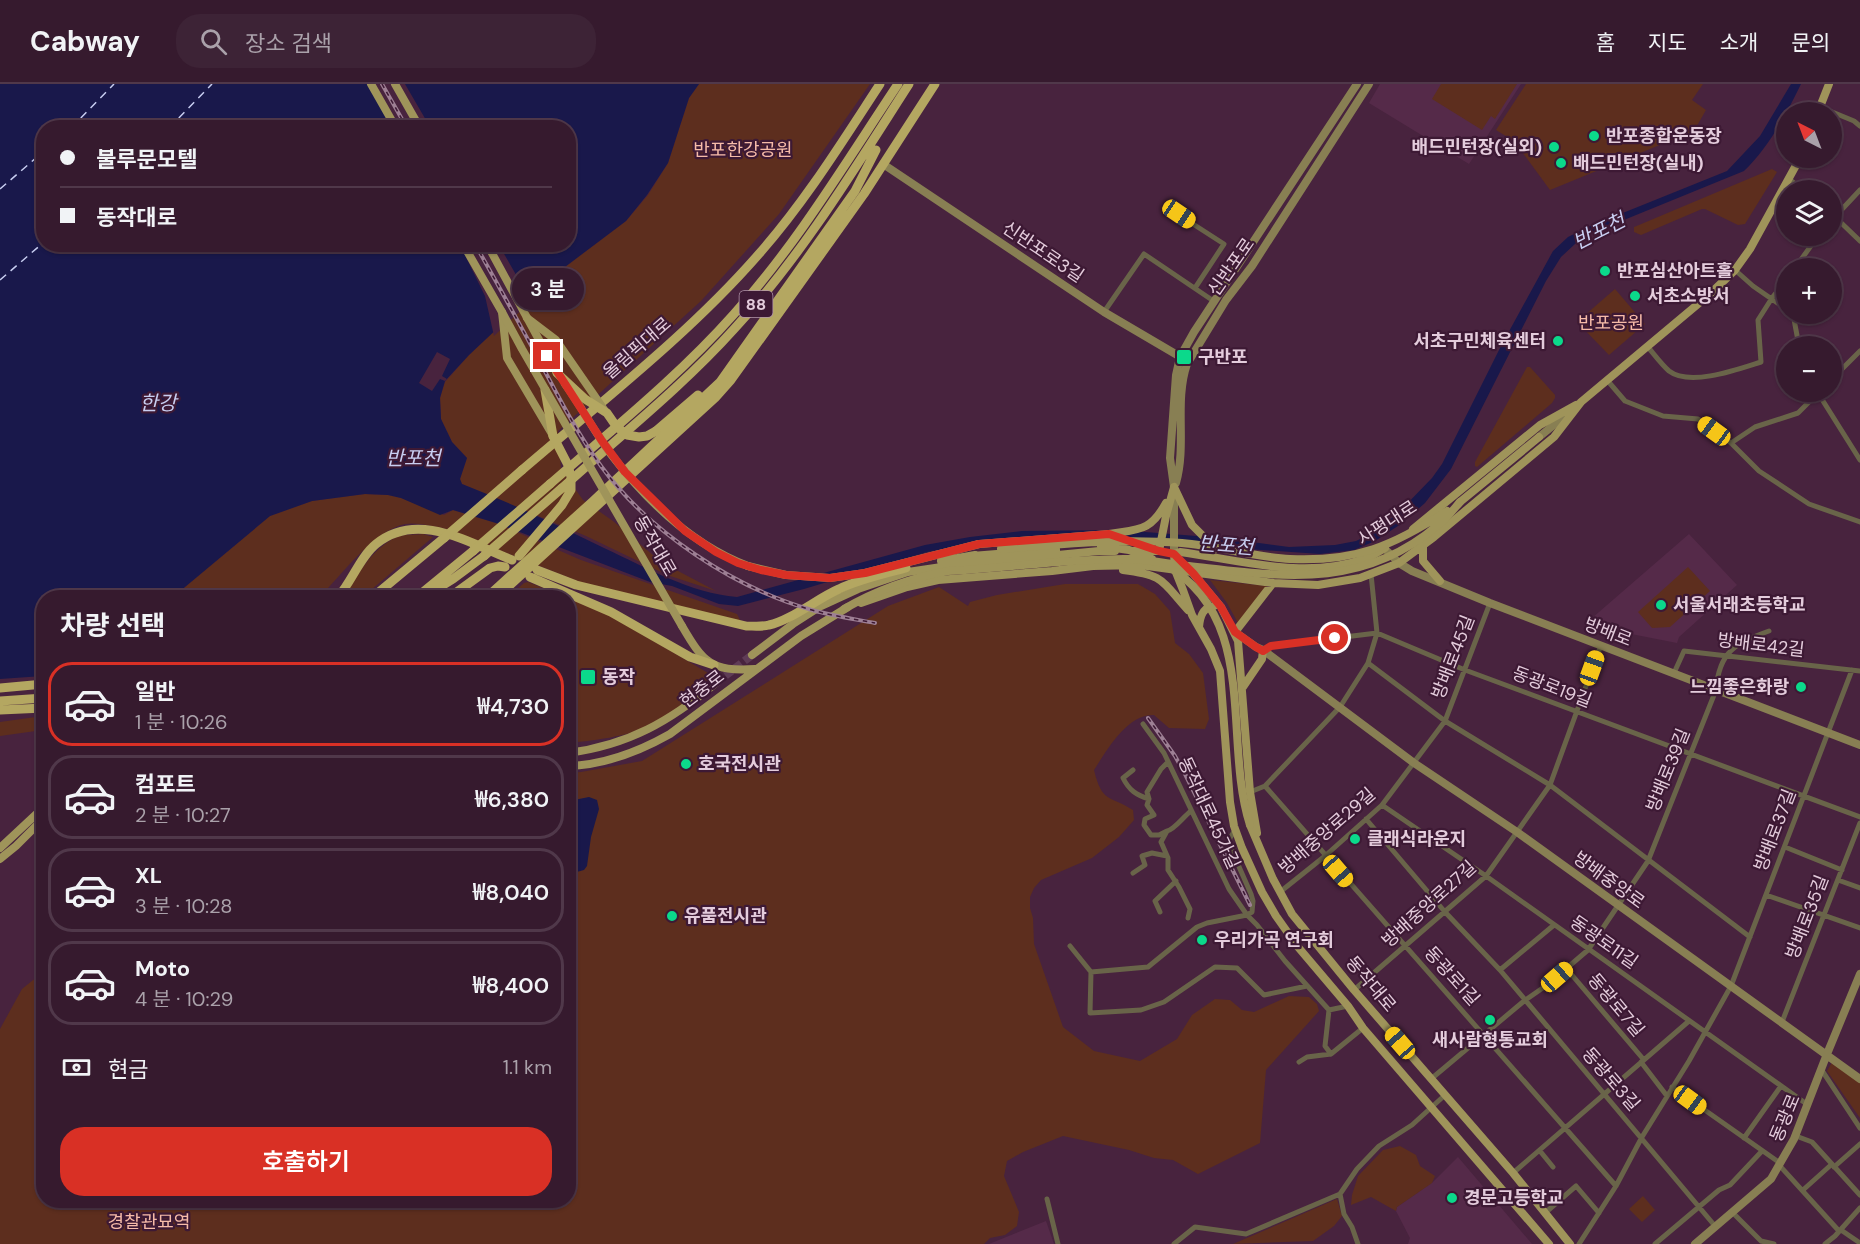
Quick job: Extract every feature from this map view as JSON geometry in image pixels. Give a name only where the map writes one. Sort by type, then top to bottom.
[{"type":"highway","name":"올림픽대로","points":[[381,590],[669,343],[720,296],[758,255],[816,181],[880,84]]},
{"type":"highway","name":"88","points":[[426,590],[550,484],[687,362],[734,315],[790,245],[898,84]]},
{"type":"highway","name":"88","points":[[435,590],[484,556],[562,488],[687,377],[734,329],[757,304],[800,248],[909,84]]},
{"type":"highway","points":[[494,590],[537,555],[715,398],[731,380],[864,194],[935,84]]},
{"type":"highway","points":[[595,504],[720,382],[855,191],[876,150]]},
{"type":"highway","points":[[556,373],[585,399],[607,413],[616,426],[627,435],[647,436],[656,431],[719,374],[747,333],[771,308]]},
{"type":"highway","points":[[490,590],[512,561],[562,505],[571,490],[568,465],[553,436],[544,388]]},
{"type":"highway","points":[[343,590],[375,545],[393,534],[416,528],[437,530],[512,561]]},
{"type":"highway","points":[[504,590],[537,555]]},
{"type":"highway","points":[[460,590],[490,568],[512,561]]},
{"type":"highway","points":[[537,570],[576,585],[746,626],[767,626],[841,588],[864,579],[906,568]]},
{"type":"highway","points":[[530,577],[560,590]]},
{"type":"highway","points":[[576,597],[611,612],[690,657],[714,665]]},
{"type":"highway","points":[[0,687],[36,685]]},
{"type":"highway","points":[[0,701],[36,699]]},
{"type":"highway","points":[[0,710],[36,708]]},
{"type":"main road","points":[[371,84],[391,120]]},
{"type":"main road","points":[[395,84],[415,120]]},
{"type":"main road","points":[[1822,102],[1829,84]]},
{"type":"main road","name":"사평대로","points":[[1193,573],[1273,583],[1318,585],[1371,574],[1423,546],[1554,437],[1581,402],[1710,294],[1735,270],[1750,249],[1795,168]]},
{"type":"main road","name":"동작대로","points":[[468,252],[682,626],[697,651],[714,665]]},
{"type":"main road","name":"동작대로","points":[[491,252],[556,373],[578,401],[605,445],[625,472],[685,531],[705,545],[738,563],[774,573],[814,578],[849,576],[939,553]]},
{"type":"main road","points":[[502,312],[507,358],[553,436]]},
{"type":"main road","points":[[527,318],[556,340],[607,413]]},
{"type":"main road","name":"사평대로","points":[[1177,553],[1205,555],[1280,568],[1305,569],[1333,567],[1365,559],[1430,515],[1540,424],[1581,402]]},
{"type":"main road","points":[[939,553],[1122,540],[1183,543],[1289,559],[1332,559],[1366,553],[1402,538],[1460,502],[1539,437]]},
{"type":"main road","points":[[1174,487],[1192,525],[1228,559]]},
{"type":"main road","points":[[939,553],[979,544],[1109,534],[1147,527],[1156,519],[1174,487]]},
{"type":"main road","points":[[1160,547],[1174,487]]},
{"type":"main road","points":[[844,609],[868,595],[926,575],[1088,560],[1133,559],[1273,575],[1299,576],[1344,571],[1384,558],[1406,547],[1439,525],[1460,502]]},
{"type":"main road","points":[[1397,562],[1402,548],[1430,515]]},
{"type":"main road","points":[[1422,525],[1419,530],[1420,537],[1424,540],[1434,537]]},
{"type":"main road","points":[[1109,534],[1177,553]]},
{"type":"main road","name":"동작대로","points":[[972,556],[1101,546],[1129,550],[1166,565],[1189,582],[1205,600],[1218,623],[1227,647],[1232,680],[1241,793],[1250,825],[1292,914],[1354,990],[1513,1173],[1570,1244]]},
{"type":"main road","points":[[1423,546],[1423,561],[1440,581]]},
{"type":"main road","points":[[752,655],[821,606],[908,572],[955,565],[1160,547]]},
{"type":"main road","points":[[881,581],[906,568],[1000,549]]},
{"type":"main road","name":"동작대로","points":[[1177,553],[1175,570],[1192,615],[1220,671],[1227,777],[1235,830],[1262,891],[1298,947],[1348,1006],[1363,1028],[1549,1244]]},
{"type":"main road","name":"동작대로","points":[[1177,553],[1221,607],[1235,632],[1240,652],[1250,792],[1258,842]]},
{"type":"main road","name":"동작대로","points":[[1093,566],[1149,574],[1158,578],[1192,615]]},
{"type":"main road","name":"동작대로","points":[[844,609],[908,587],[938,580],[1093,566],[1140,566],[1193,573]]},
{"type":"main road","points":[[1235,632],[1273,583]]},
{"type":"main road","points":[[1199,627],[1201,614],[1206,608],[1221,607]]},
{"type":"main road","name":"현충로","points":[[576,765],[617,757],[652,744],[686,722],[801,636],[844,609]]},
{"type":"main road","points":[[1243,687],[1262,659],[1263,651]]},
{"type":"main road","points":[[714,665],[731,670],[756,669]]},
{"type":"main road","name":"현충로","points":[[576,751],[611,744],[646,731],[687,707],[716,683]]},
{"type":"main road","points":[[0,848],[36,814]]},
{"type":"main road","points":[[0,859],[36,825]]},
{"type":"main road","points":[[1242,848],[1251,840],[1258,842]]},
{"type":"street","name":"신반포로","points":[[1177,553],[1174,544],[1174,487],[1170,458],[1176,375],[1180,357],[1194,332],[1357,84]]},
{"type":"street","name":"신반포로","points":[[1174,487],[1180,468],[1184,371],[1188,361],[1369,84]]},
{"type":"street","points":[[1842,117],[1854,121],[1860,126]]},
{"type":"street","name":"신반포로3길","points":[[883,164],[1104,312],[1188,361]]},
{"type":"street","points":[[1842,207],[1860,190]]},
{"type":"street","points":[[1179,214],[1224,244],[1195,288]]},
{"type":"street","points":[[1842,226],[1860,241]]},
{"type":"street","points":[[1104,312],[1144,254],[1215,302]]},
{"type":"street","points":[[1735,270],[1753,286],[1776,301]]},
{"type":"street","points":[[1647,346],[1670,372],[1683,376],[1693,377],[1729,372],[1761,362],[1758,320],[1776,293]]},
{"type":"street","points":[[1842,369],[1860,351]]},
{"type":"street","points":[[1607,379],[1625,401],[1663,416],[1698,419],[1731,443],[1759,471],[1809,504],[1860,522]]},
{"type":"street","name":"사평대로","points":[[1539,437],[1581,402]]},
{"type":"street","points":[[1731,443],[1755,427],[1798,413],[1809,402]]},
{"type":"street","points":[[1825,402],[1860,460]]},
{"type":"street","name":"방배로","points":[[1384,548],[1397,562],[1412,571],[1860,745]]},
{"type":"street","name":"사평대로","points":[[1340,707],[1368,663],[1377,633],[1371,574]]},
{"type":"street","name":"방배로45길","points":[[1414,763],[1444,721],[1490,603]]},
{"type":"street","points":[[1725,656],[1731,649],[1769,631]]},
{"type":"street","name":"방배중앙로","points":[[1235,632],[1414,763],[1517,832],[1860,1079]]},
{"type":"street","points":[[1263,651],[1271,646],[1377,633]]},
{"type":"street","name":"동광로19길","points":[[1377,633],[1464,670],[1860,817]]},
{"type":"street","name":"방배중앙로27길","points":[[1354,990],[1486,876],[1550,785],[1601,645]]},
{"type":"street","name":"방배로42길","points":[[1674,674],[1684,651],[1860,671]]},
{"type":"street","name":"방배로39길","points":[[1431,1079],[1524,1000],[1547,986],[1588,950],[1648,861],[1716,690],[1717,675],[1725,656]]},
{"type":"street","points":[[1368,663],[1444,721]]},
{"type":"street","points":[[1828,732],[1852,670]]},
{"type":"street","points":[[1250,792],[1265,786],[1340,707]]},
{"type":"street","name":"방배로45길","points":[[1444,721],[1550,785]]},
{"type":"street","name":"동작대로45가길","points":[[1143,724],[1164,753],[1229,890],[1246,915]]},
{"type":"street","name":"방배로37길","points":[[1579,1244],[1616,1186],[1642,1137],[1706,1033],[1731,986],[1828,732]]},
{"type":"street","points":[[1168,762],[1147,792],[1149,799],[1147,805],[1154,815],[1146,819],[1144,825],[1151,835],[1159,835],[1171,830],[1181,818],[1191,811]]},
{"type":"street","name":"방배중앙로29길","points":[[1280,892],[1325,856],[1382,805],[1414,763]]},
{"type":"street","points":[[1133,770],[1123,778],[1132,791],[1149,799]]},
{"type":"street","points":[[1550,785],[1750,937]]},
{"type":"street","name":"동광로1길","points":[[1265,786],[1616,1186]]},
{"type":"street","name":"동광로11길","points":[[1382,805],[1486,876],[1808,1105]]},
{"type":"street","name":"동광로3길","points":[[1366,819],[1444,912],[1500,970],[1715,1226]]},
{"type":"street","name":"방배로35길","points":[[1782,1022],[1860,823]]},
{"type":"street","name":"동작대로","points":[[1235,830],[1229,844],[1253,901],[1252,912],[1246,915]]},
{"type":"street","points":[[1167,831],[1161,842],[1167,856],[1168,870],[1190,909],[1188,918]]},
{"type":"street","points":[[1785,847],[1842,870]]},
{"type":"street","points":[[1133,873],[1145,865],[1142,856],[1152,853],[1167,856]]},
{"type":"street","points":[[1838,879],[1860,888]]},
{"type":"street","points":[[1160,912],[1155,901],[1176,881]]},
{"type":"street","points":[[1766,896],[1860,928]]},
{"type":"street","points":[[1091,972],[1148,966],[1197,927],[1246,915],[1329,1010],[1325,1046],[1331,1054]]},
{"type":"street","points":[[1500,970],[1554,926]]},
{"type":"street","points":[[1070,946],[1091,972],[1090,1013],[1141,1010],[1164,1002],[1215,966],[1237,968],[1264,996],[1306,986]]},
{"type":"street","name":"동광로7길","points":[[1566,968],[1642,1061],[1667,1096]]},
{"type":"street","name":"동광로","points":[[1695,1244],[1771,1179],[1796,1136],[1860,974]]},
{"type":"street","name":"동작대로","points":[[1329,1010],[1348,1006]]},
{"type":"street","points":[[1513,1173],[1605,1096],[1689,1021]]},
{"type":"street","name":"동작대로","points":[[1299,1062],[1307,1057],[1331,1054],[1363,1028]]},
{"type":"street","points":[[1821,1069],[1860,1128]]},
{"type":"street","points":[[1744,1138],[1781,1086]]},
{"type":"street","points":[[1672,1087],[1780,1164],[1840,1230],[1860,1243]]},
{"type":"street","points":[[1174,1244],[1195,1227],[1246,1234],[1340,1194],[1357,1169],[1379,1146],[1412,1125],[1445,1095]]},
{"type":"street","points":[[1796,1136],[1812,1142],[1860,1195]]},
{"type":"street","points":[[1803,1191],[1860,1144]]},
{"type":"street","points":[[1540,1151],[1553,1167]]},
{"type":"street","points":[[1655,1244],[1719,1191],[1730,1185],[1762,1151]]},
{"type":"street","points":[[1545,1213],[1576,1186],[1599,1213]]},
{"type":"street","points":[[1340,1194],[1344,1214],[1358,1244]]},
{"type":"street","points":[[1047,1199],[1058,1244]]},
{"type":"street","points":[[1825,1244],[1860,1208]]},
{"type":"street","points":[[1732,1212],[1761,1241],[1773,1244]]},
{"type":"shaded area","points":[[1380,84],[1521,84],[1469,164],[1369,103]]},
{"type":"shaded area","name":"서울서래초등학교","points":[[1689,534],[1737,585],[1679,637],[1677,643],[1621,632],[1613,637],[1584,625]]},
{"type":"shaded area","name":"경문고등학교","points":[[1458,1157],[1532,1244],[1408,1244],[1410,1238],[1396,1211],[1397,1207],[1433,1182]]},
{"type":"shaded area","points":[[1046,1221],[1054,1244],[989,1244]]},
{"type":"green space","name":"반포한강공원","points":[[699,84],[870,84],[779,214],[701,301],[558,431],[561,469],[583,500],[613,521],[661,562],[716,591],[667,575],[586,536],[462,484],[460,479],[467,458],[452,442],[441,419],[440,398],[445,382],[469,355],[553,276],[626,221],[648,195],[668,163],[689,98]]},
{"type":"green space","points":[[1441,84],[1517,84],[1495,119],[1491,116],[1482,130],[1432,99]]},
{"type":"green space","name":"반포종합운동장","points":[[1526,84],[1703,84],[1692,100],[1706,110],[1694,131],[1550,190],[1514,141],[1496,130]]},
{"type":"green space","points":[[1772,169],[1777,172],[1745,224],[1738,225],[1702,209],[1641,235],[1634,232],[1634,227]]},
{"type":"green space","name":"반포공원","points":[[1615,289],[1645,324],[1609,355],[1577,322]]},
{"type":"green space","points":[[1527,367],[1530,367],[1555,395],[1555,398],[1477,467],[1475,466],[1475,462]]},
{"type":"green space","points":[[365,494],[388,495],[444,515],[453,510],[496,523],[581,560],[737,614],[741,622],[580,582],[443,528],[424,524],[405,524],[382,535],[359,554],[326,590],[181,590],[270,516],[312,501]]},
{"type":"green space","points":[[423,534],[433,537],[371,590],[347,590],[374,554],[390,541],[406,535]]},
{"type":"green space","points":[[1688,567],[1710,591],[1670,627],[1652,628],[1638,612]]},
{"type":"green space","points":[[1210,580],[1267,586],[1238,623]]},
{"type":"green space","points":[[528,582],[548,590],[516,590]]},
{"type":"green space","name":"경찰관묘역","points":[[1065,584],[1138,584],[1155,594],[1170,611],[1175,643],[1189,654],[1203,673],[1209,719],[1205,729],[1169,728],[1154,715],[1144,716],[1135,720],[1119,735],[1094,770],[1104,793],[1133,810],[1134,820],[1119,837],[1092,858],[1041,880],[1034,888],[1030,897],[1030,908],[1033,918],[1034,944],[1063,1027],[1094,1051],[1140,1061],[1177,1039],[1192,1015],[1215,999],[1230,1000],[1242,1010],[1254,1012],[1289,996],[1309,997],[1317,1004],[1319,1011],[1266,1070],[1260,1143],[1198,1174],[1173,1160],[1154,1158],[1129,1150],[1063,1136],[1007,1161],[1004,1176],[1019,1212],[1017,1226],[1005,1235],[990,1238],[984,1244],[0,1244],[0,1029],[22,989],[36,978],[36,1208],[576,1208],[576,772],[642,761],[888,606],[939,587],[968,606],[970,602],[997,595]]},
{"type":"green space","points":[[576,601],[613,617],[708,673],[711,680],[656,723],[640,730],[576,742]]},
{"type":"green space","points":[[36,717],[36,731],[0,736],[0,722]]},
{"type":"green space","points":[[1834,1059],[1860,1079],[1860,1118],[1827,1071]]},
{"type":"green space","points":[[1400,1146],[1416,1155],[1420,1166],[1435,1176],[1432,1183],[1397,1207],[1396,1211],[1371,1197],[1351,1205],[1358,1176],[1383,1150]]},
{"type":"green space","points":[[1643,1196],[1655,1210],[1642,1222],[1629,1209]]},
{"type":"green space","points":[[1337,1199],[1342,1216],[1334,1226],[1313,1241],[1233,1244]]},
{"type":"water","name":"한강","points":[[0,84],[699,84],[689,98],[668,163],[647,195],[626,221],[553,276],[469,355],[445,381],[440,398],[441,419],[452,442],[467,458],[460,479],[462,484],[534,514],[686,585],[720,595],[737,597],[925,545],[1022,531],[1120,530],[1222,538],[1289,547],[1335,545],[1356,541],[1377,531],[1400,511],[1432,478],[1442,464],[1501,346],[1553,251],[1568,237],[1588,227],[1727,171],[1760,136],[1776,109],[1776,130],[1744,171],[1592,233],[1561,257],[1546,281],[1451,469],[1425,503],[1401,524],[1375,541],[1354,550],[1320,554],[1174,544],[965,545],[927,552],[738,606],[719,604],[672,586],[650,582],[496,523],[453,510],[440,515],[401,498],[365,494],[312,501],[270,516],[181,590],[36,590],[36,685],[0,704]]},
{"type":"water","name":"한강","points":[[1791,84],[1801,84],[1792,102],[1780,102]]},
{"type":"water","points":[[589,797],[597,800],[599,809],[591,837],[587,866],[584,870],[576,872],[576,800]]},
{"type":"pier","points":[[367,84],[405,84],[426,120],[388,120]]},
{"type":"pier","points":[[463,252],[503,252],[531,301],[494,336],[485,296]]},
{"type":"pier","points":[[437,352],[450,359],[442,376],[447,379],[445,381],[440,379],[432,391],[419,383]]},
{"type":"pier","points":[[36,676],[36,689],[0,707],[0,679]]},
{"type":"ferry route","points":[[79,120],[114,84]]},
{"type":"ferry route","points":[[177,120],[212,84]]},
{"type":"ferry route","points":[[0,189],[36,158]]},
{"type":"ferry route","points":[[0,280],[36,249]]},
{"type":"tunnel","points":[[716,683],[752,655]]},
{"type":"railway","points":[[382,84],[402,120]]},
{"type":"railway","points":[[479,252],[584,441],[601,466],[643,513],[695,554],[753,587],[812,610],[875,623]]},
{"type":"railway","points":[[1148,718],[1185,774],[1250,905]]},
{"type":"place","name":"반포종합운동장","points":[[1594,136]]},
{"type":"place","name":"배드민턴장(실외)","points":[[1554,147]]},
{"type":"place","name":"배드민턴장(실내)","points":[[1561,163]]},
{"type":"place","name":"반포심산아트홀","points":[[1605,271]]},
{"type":"place","name":"서초소방서","points":[[1635,296]]},
{"type":"place","name":"서초구민체육센터","points":[[1558,341]]},
{"type":"place","name":"구반포","points":[[1184,357]]},
{"type":"place","name":"서울서래초등학교","points":[[1661,605]]},
{"type":"place","name":"동작","points":[[588,677]]},
{"type":"place","name":"느낌좋은화랑","points":[[1801,687]]},
{"type":"place","name":"호국전시관","points":[[686,764]]},
{"type":"place","name":"클래식라운지","points":[[1355,839]]},
{"type":"place","name":"유품전시관","points":[[672,916]]},
{"type":"place","name":"우리가곡 연구회","points":[[1202,940]]},
{"type":"place","name":"새사람형통교회","points":[[1490,1020]]},
{"type":"place","name":"경문고등학교","points":[[1452,1198]]},
{"type":"route","points":[[547,356],[609,452],[645,493],[685,531],[716,552],[748,566],[786,575],[830,578],[865,573],[979,544],[1109,534],[1174,554],[1221,607],[1235,632],[1263,651],[1271,646],[1335,638]]},
{"type":"water label","name":"반포천","points":[[1599,231]]},
{"type":"water label","name":"반포천","points":[[413,458]]},
{"type":"water label","name":"반포천","points":[[1226,545]]}]
